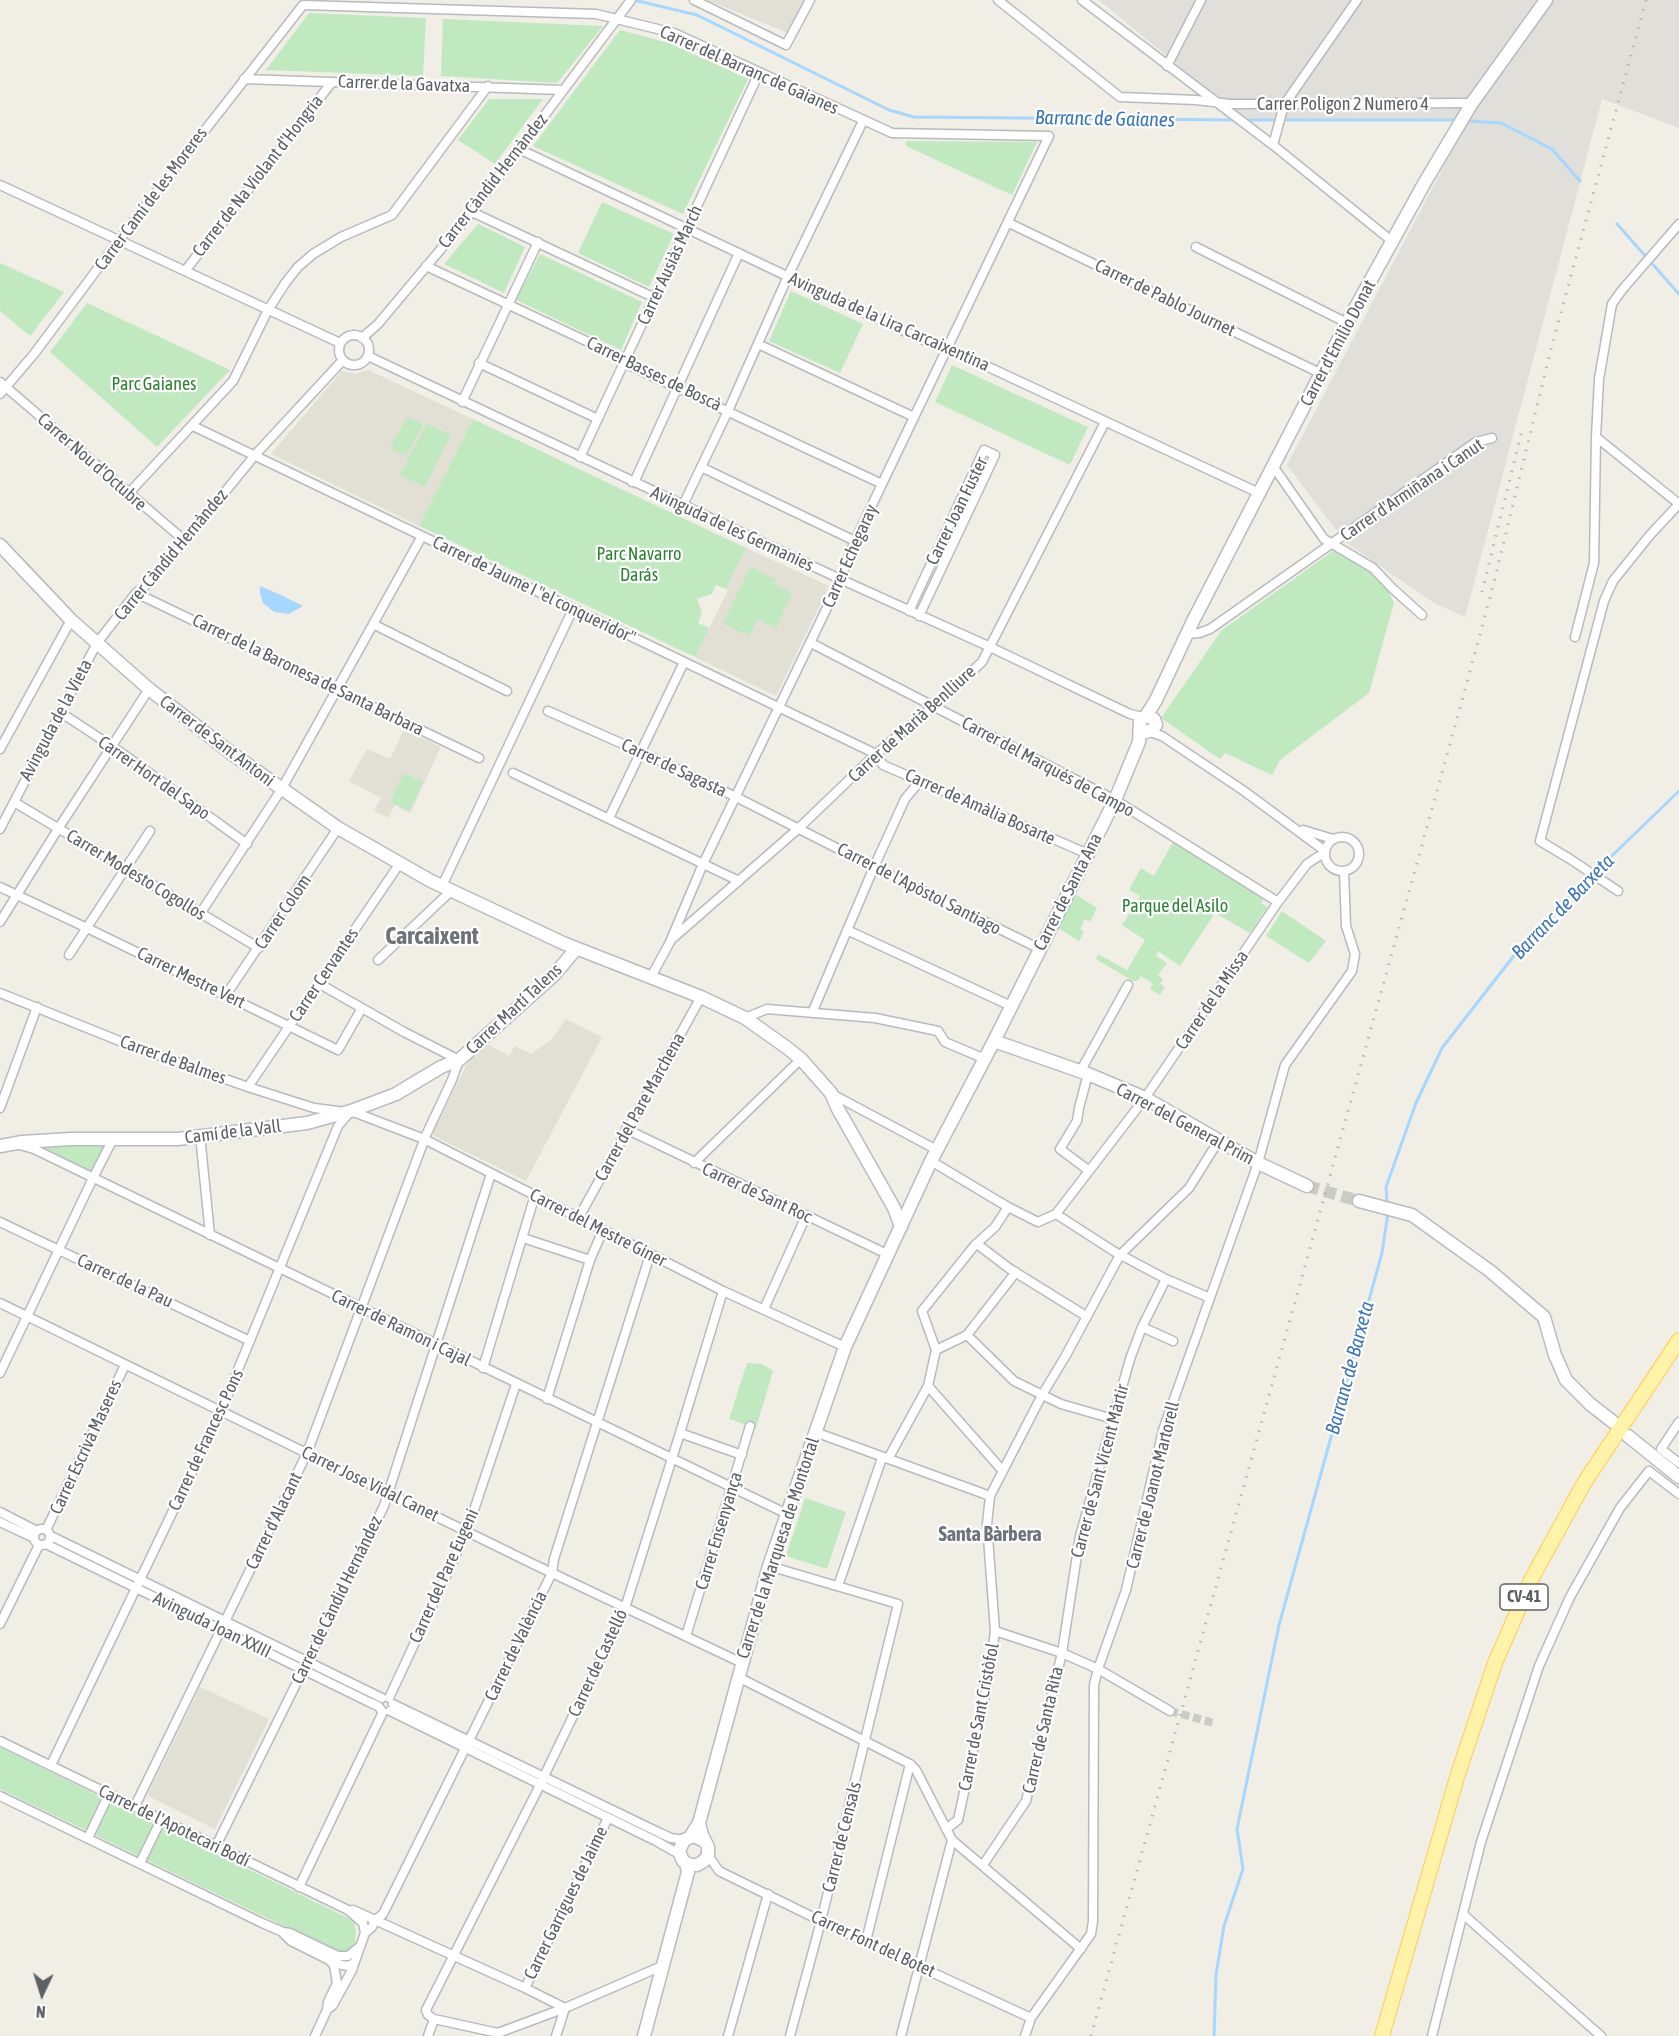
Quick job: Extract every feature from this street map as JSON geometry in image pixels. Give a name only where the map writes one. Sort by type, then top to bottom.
[{"type":"main road","name":"CV-41","points":[[1382,2036],[1458,1774],[1495,1663],[1532,1578],[1584,1483],[1679,1340]]},
{"type":"street","points":[[694,0],[786,45],[810,0]]},
{"type":"street","name":"Carrer Poligon 2 Numero 4","points":[[998,0],[1120,98],[1283,108],[1472,103]]},
{"type":"street","points":[[1082,0],[1273,145],[1393,242]]},
{"type":"street","points":[[1167,66],[1202,0]]},
{"type":"street","points":[[1273,145],[1283,108],[1357,0]]},
{"type":"street","name":"Carrer d'Emilio Donat","points":[[1147,724],[1186,634],[1347,323],[1452,135],[1472,103],[1546,0]]},
{"type":"street","name":"Carrer Càndid Hernàndez","points":[[363,338],[378,324],[472,212],[629,4]]},
{"type":"street","name":"Carrer del Barranc de Gaianes","points":[[303,5],[596,14],[674,33],[892,133],[1049,136]]},
{"type":"street","name":"Carrer Camí de les Moreres","points":[[2,388],[303,5]]},
{"type":"street","name":"Carrer Ausiàs March","points":[[579,457],[759,73]]},
{"type":"street","name":"Carrer de la Gavatxa","points":[[244,79],[563,90]]},
{"type":"street","name":"Carrer de Na Violant d'Hongria","points":[[185,271],[332,82]]},
{"type":"street","points":[[129,493],[193,426],[237,374],[268,310],[298,267],[313,254],[341,237],[392,215],[488,87]]},
{"type":"street","points":[[683,505],[788,276],[863,121]]},
{"type":"street","name":"Carrer Echegaray","points":[[651,977],[703,864],[811,643],[882,483],[1049,136]]},
{"type":"street","name":"Avinguda de la Lira Carcaixentina","points":[[519,149],[867,314],[1259,493]]},
{"type":"street","points":[[0,185],[340,343]]},
{"type":"street","points":[[472,212],[655,298]]},
{"type":"street","name":"Carrer de Pablo Journet","points":[[1009,223],[1322,374]]},
{"type":"street","points":[[1575,638],[1594,563],[1599,379],[1612,304],[1679,224]]},
{"type":"street","points":[[462,402],[507,303],[538,242]]},
{"type":"street","points":[[1196,247],[1347,323]]},
{"type":"street","points":[[632,482],[636,478],[739,253]]},
{"type":"street","name":"Carrer Basses de Boscà","points":[[426,266],[625,359],[631,366],[677,388],[882,483]]},
{"type":"street","points":[[346,336],[363,338],[367,343],[368,356],[359,364],[343,360],[340,354],[340,343],[346,336]]},
{"type":"street","points":[[758,344],[914,417]]},
{"type":"street","name":"Avinguda de les Germanies","points":[[368,356],[632,482],[988,646],[1147,724],[1287,822]]},
{"type":"street","name":"Carrer Càndid Hernàndez","points":[[97,643],[136,593],[185,541],[255,455],[343,360]]},
{"type":"street","points":[[479,363],[598,419]]},
{"type":"street","name":"Carrer Nou d'Octubre","points":[[2,388],[185,541]]},
{"type":"street","name":"Carrer de Marià Benlliure","points":[[669,942],[799,828],[876,754],[934,706],[981,662],[1105,422]]},
{"type":"street","name":"Carrer de Jaume I \"el conqueridor\"","points":[[193,426],[876,754]]},
{"type":"street","points":[[1596,437],[1679,504],[1650,535],[1613,581],[1604,601],[1540,841],[1618,891]]},
{"type":"street","name":"Carrer d'Armiñana i Canut","points":[[1186,634],[1210,629],[1476,442],[1492,438]]},
{"type":"street","name":"Carrer Joan Fuster","points":[[909,611],[984,450],[995,455],[919,616]]},
{"type":"street","name":"Carrer d'Armiñana i Canut","points":[[1273,466],[1324,539],[1373,568],[1422,615]]},
{"type":"street","points":[[701,467],[855,541]]},
{"type":"street","points":[[200,914],[281,790],[422,536]]},
{"type":"street","name":"Carrer de Sant Antoni","points":[[0,545],[71,620],[149,689],[281,790],[338,828],[446,889],[576,949],[701,997],[745,1018],[801,1059],[831,1093],[894,1208],[900,1229]]},
{"type":"street","name":"Carrer de la Baronesa de Santa Barbara","points":[[136,593],[479,758]]},
{"type":"street","points":[[378,960],[446,889],[573,609]]},
{"type":"street","points":[[0,749],[71,620]]},
{"type":"street","points":[[374,624],[507,692]]},
{"type":"street","name":"Avinguda de la Vieta","points":[[0,829],[97,643]]},
{"type":"street","name":"Carrer del Marqués de Campo","points":[[811,643],[1115,800],[1278,902]]},
{"type":"street","points":[[609,818],[684,662]]},
{"type":"street","points":[[0,922],[149,689]]},
{"type":"street","name":"Carrer de Sagasta","points":[[548,711],[641,752],[799,828]]},
{"type":"street","name":"Carrer Hort del Sapo","points":[[60,712],[246,844]]},
{"type":"street","name":"Carrer de Santa Ana","points":[[934,1156],[1115,800],[1147,724]]},
{"type":"street","name":"Carrer de Amàlia Bosarte","points":[[876,754],[883,765],[1088,854]]},
{"type":"street","points":[[513,773],[739,880]]},
{"type":"street","points":[[812,1013],[905,799],[920,781]]},
{"type":"street","name":"Carrer Modesto Cogollos","points":[[14,802],[259,948]]},
{"type":"street","points":[[1287,822],[1305,831],[1333,839]]},
{"type":"street","points":[[1287,822],[1325,853],[1329,865],[1338,871],[1349,870],[1357,863],[1360,852],[1359,847],[1350,838],[1339,837],[1329,842],[1325,853]]},
{"type":"street","name":"Carrer Colom","points":[[226,995],[338,828]]},
{"type":"street","name":"Carrer de l'Apòstol Santiago","points":[[799,828],[1040,949]]},
{"type":"street","points":[[69,955],[150,831]]},
{"type":"street","name":"Carrer de la Missa","points":[[1056,1214],[1145,1098],[1278,902],[1307,864],[1325,853]]},
{"type":"street","name":"Carrer Cervantes","points":[[248,1087],[400,863]]},
{"type":"street","name":"Carrer de Joanot Martorell","points":[[1025,2036],[1031,2018],[1091,1934],[1094,1921],[1094,1685],[1126,1590],[1163,1430],[1258,1163],[1285,1065],[1348,978],[1355,962],[1355,954],[1346,926],[1344,871]]},
{"type":"street","name":"Carrer Mestre Vert","points":[[0,887],[338,1050],[362,1008]]},
{"type":"street","points":[[847,930],[1011,1006]]},
{"type":"street","name":"Carrer Martí Talens","points":[[351,1111],[396,1094],[441,1067],[459,1060],[554,975],[576,949]]},
{"type":"street","points":[[318,982],[404,1032],[459,1060]]},
{"type":"street","points":[[1088,1170],[1060,1149],[1077,1121],[1084,1073],[1128,985]]},
{"type":"street","name":"Carrer de Balmes","points":[[0,993],[132,1046],[248,1087],[321,1110],[351,1111]]},
{"type":"street","name":"Carrer del Pare Marchena","points":[[579,1217],[701,997]]},
{"type":"street","points":[[0,1108],[37,1007]]},
{"type":"street","points":[[745,1018],[767,1009],[875,1018],[938,1031],[945,1042],[985,1059]]},
{"type":"street","name":"Carrer del General Prim","points":[[994,1041],[1084,1073],[1145,1098],[1258,1163],[1307,1186]]},
{"type":"street","points":[[694,1163],[801,1059]]},
{"type":"street","name":"Carrer d'Alacant","points":[[135,1806],[307,1453],[424,1139],[450,1085],[459,1060]]},
{"type":"street","points":[[831,1093],[934,1156],[1008,1207],[1038,1222],[1056,1214],[1120,1255],[1166,1279],[1210,1298]]},
{"type":"street","name":"Camí de la Vall","points":[[0,1146],[55,1139],[178,1139],[307,1123],[351,1111]]},
{"type":"street","name":"Carrer del Mestre Giner","points":[[351,1111],[424,1139],[650,1255],[845,1347]]},
{"type":"street","name":"Carrer de Francesc Pons","points":[[51,1765],[221,1411],[338,1126],[351,1111]]},
{"type":"street","name":"Carrer de Sant Roc","points":[[626,1130],[889,1255]]},
{"type":"street","points":[[200,1135],[210,1235]]},
{"type":"street","points":[[0,1373],[113,1139]]},
{"type":"street","name":"Carrer de Sant Cristòfol","points":[[946,1829],[958,1820],[989,1677],[995,1631],[987,1524],[990,1496],[1042,1395],[1120,1255],[1189,1188],[1219,1140]]},
{"type":"street","name":"Carrer de Ramon i Cajal","points":[[15,1143],[34,1149],[787,1514]]},
{"type":"street","name":"Carrer de la Marquesa de Montortal","points":[[694,1861],[679,1848],[699,1823],[769,1566],[845,1347],[934,1156]]},
{"type":"street","name":"Carrer de Càndid Hernández","points":[[216,1846],[388,1494],[491,1174]]},
{"type":"street","points":[[483,1368],[535,1195]]},
{"type":"street","points":[[894,1208],[903,1209],[913,1200]]},
{"type":"street","points":[[1359,1201],[1412,1215],[1490,1271],[1544,1317],[1555,1355],[1566,1380],[1590,1404],[1613,1422]]},
{"type":"street","points":[[769,1566],[838,1586],[885,1459],[928,1386],[936,1350],[922,1311],[977,1244],[995,1227],[1008,1207]]},
{"type":"street","points":[[764,1309],[806,1216]]},
{"type":"street","name":"Carrer de la Pau","points":[[0,1222],[250,1341]]},
{"type":"street","points":[[547,1399],[590,1260],[603,1230]]},
{"type":"street","name":"Carrer del Mestre Giner","points":[[523,1238],[590,1260]]},
{"type":"street","points":[[977,1244],[1016,1272],[1086,1316]]},
{"type":"street","name":"Carrer de València","points":[[327,2010],[333,2005],[354,1963],[365,1933],[383,1914],[552,1573],[555,1555],[650,1255]]},
{"type":"street","points":[[936,1350],[968,1335],[1016,1272]]},
{"type":"street","name":"Carrer de Sant Vicent Màrtir","points":[[1062,1653],[1080,1536],[1130,1359],[1142,1327],[1166,1279]]},
{"type":"street","name":"Carrer de Castelló","points":[[428,2036],[431,2017],[426,2010],[542,1781],[625,1608],[723,1291]]},
{"type":"street","name":"Carrer Jose Vidal Canet","points":[[0,1303],[388,1494],[742,1663]]},
{"type":"street","points":[[1142,1327],[1173,1341]]},
{"type":"street","points":[[968,1335],[1007,1376],[1061,1404],[1113,1419]]},
{"type":"street","name":"Carrer Escrivà Maseres","points":[[0,1624],[125,1365]]},
{"type":"street","name":"Carrer del Pare Eugeni","points":[[299,1887],[467,1532],[516,1384]]},
{"type":"street","points":[[928,1386],[1002,1470]]},
{"type":"street","points":[[1679,1422],[1661,1449],[1679,1463]]},
{"type":"street","name":"Carrer Ensenyança","points":[[686,1636],[750,1426]]},
{"type":"street","points":[[815,1432],[990,1496]]},
{"type":"street","points":[[680,1433],[742,1455]]},
{"type":"street","points":[[1628,1436],[1679,1477]]},
{"type":"street","points":[[1432,2036],[1464,1915],[1480,1842],[1539,1666],[1570,1597],[1620,1508],[1649,1471],[1679,1494]]},
{"type":"street","name":"Avinguda Joan XXIII","points":[[0,1512],[42,1537],[468,1744],[694,1861]]},
{"type":"street","name":"Avinguda Joan XXIII","points":[[0,1522],[42,1537]]},
{"type":"street","name":"Carrer de Censals","points":[[790,2036],[821,1921],[898,1604],[838,1586]]},
{"type":"street","points":[[995,1631],[1062,1653],[1098,1669],[1170,1711]]},
{"type":"street","name":"Carrer de Santa Rita","points":[[983,1865],[1026,1801],[1062,1653]]},
{"type":"street","points":[[738,1677],[910,1764],[916,1770],[952,1840],[1082,1949]]},
{"type":"street","name":"Carrer de l'Apotecari Bodí","points":[[0,1741],[348,1910],[363,1923],[365,1933]]},
{"type":"street","points":[[866,1941],[910,1764]]},
{"type":"street","name":"Avinguda Joan XXIII","points":[[542,1781],[671,1838],[687,1839]]},
{"type":"street","points":[[88,1838],[109,1794]]},
{"type":"street","points":[[0,1796],[283,1932],[341,1957],[348,1956],[358,1948]]},
{"type":"street","name":"Carrer Garrigues de Jaime","points":[[525,1988],[608,1818]]},
{"type":"street","points":[[140,1863],[161,1820]]},
{"type":"street","points":[[644,2036],[685,1882],[694,1861],[708,1847],[699,1823]]},
{"type":"street","points":[[687,1839],[698,1837],[704,1841]]},
{"type":"street","points":[[901,2036],[952,1840]]},
{"type":"street","points":[[694,1861],[716,1869]]},
{"type":"street","name":"Carrer Font del Botet","points":[[694,1861],[707,1870],[716,1869],[821,1921],[1031,2018]]},
{"type":"street","points":[[728,2036],[768,1894]]},
{"type":"street","name":"Carrer de l'Apotecari Bodí","points":[[348,1910],[455,1956],[565,2008]]},
{"type":"street","points":[[1464,1915],[1601,2036]]},
{"type":"street","points":[[283,1932],[291,1941],[331,1963],[348,1966],[354,1963]]},
{"type":"street","points":[[315,2036],[337,1983],[331,1963]]},
{"type":"street","points":[[431,2017],[498,2034],[662,1966]]},
{"type":"street","points":[[556,2036],[565,2008]]},
{"type":"shaded area","points":[[707,0],[806,0],[788,33]]},
{"type":"shaded area","points":[[1099,0],[1679,0],[1679,128],[1602,99],[1465,617],[1434,603],[1345,542],[1287,465],[1468,120],[1243,119]]},
{"type":"shaded area","points":[[368,370],[473,419],[419,526],[271,454],[342,371],[355,374]]},
{"type":"shaded area","points":[[746,548],[829,586],[776,696],[695,657]]},
{"type":"shaded area","points":[[404,729],[441,747],[410,813],[395,805],[388,818],[374,811],[381,798],[349,781],[367,749],[390,759]]},
{"type":"shaded area","points":[[566,1019],[602,1037],[526,1181],[432,1135],[470,1058],[487,1044],[509,1056],[515,1046],[531,1054],[552,1039]]},
{"type":"shaded area","points":[[200,1687],[269,1719],[215,1829],[148,1794]]},
{"type":"green space","points":[[309,13],[426,18],[423,76],[266,70]]},
{"type":"green space","points":[[443,19],[603,26],[557,83],[441,76]]},
{"type":"green space","points":[[620,30],[669,43],[748,79],[683,214],[533,146]]},
{"type":"green space","points":[[489,99],[543,99],[495,164],[458,140]]},
{"type":"green space","points":[[906,141],[1037,142],[1012,195],[906,146]]},
{"type":"green space","points":[[602,202],[674,234],[649,287],[578,253]]},
{"type":"green space","points":[[478,224],[525,247],[504,293],[444,264]]},
{"type":"green space","points":[[540,254],[642,302],[621,350],[516,300]]},
{"type":"green space","points":[[0,263],[64,292],[30,336],[0,311]]},
{"type":"green space","points":[[791,291],[863,324],[840,373],[769,341]]},
{"type":"green space","name":"Parc Gaianes","points":[[87,303],[230,370],[157,447],[50,352]]},
{"type":"green space","points":[[952,365],[1088,427],[1070,465],[935,402]]},
{"type":"green space","points":[[407,417],[423,424],[406,456],[390,448]]},
{"type":"green space","name":"Parc Navarro Darás","points":[[473,419],[746,548],[726,589],[716,585],[712,594],[697,599],[702,613],[698,623],[709,628],[695,657],[419,526]]},
{"type":"green space","points":[[427,423],[451,435],[425,487],[400,475]]},
{"type":"green space","points":[[1336,549],[1371,570],[1389,592],[1394,603],[1369,693],[1280,760],[1272,775],[1225,753],[1220,759],[1161,718],[1222,630]]},
{"type":"green space","points":[[750,567],[776,579],[774,584],[792,593],[776,628],[757,619],[749,636],[723,624]]},
{"type":"green space","points":[[404,773],[423,782],[409,811],[390,802]]},
{"type":"green space","name":"Parque del Asilo","points":[[1173,842],[1265,898],[1261,903],[1267,907],[1250,933],[1215,913],[1180,966],[1158,951],[1156,956],[1167,963],[1158,975],[1163,980],[1160,984],[1165,987],[1160,995],[1150,989],[1153,984],[1141,976],[1137,981],[1133,981],[1096,959],[1098,954],[1127,970],[1145,940],[1122,925],[1140,896],[1129,890],[1141,868],[1154,876]]},
{"type":"green space","points":[[1075,894],[1097,908],[1090,922],[1085,919],[1080,929],[1084,932],[1079,941],[1058,928]]},
{"type":"green space","points":[[1282,911],[1326,941],[1309,963],[1266,936]]},
{"type":"green space","points":[[106,1144],[93,1174],[42,1147],[43,1146]]},
{"type":"green space","points":[[747,1363],[762,1364],[773,1371],[756,1428],[729,1419]]},
{"type":"green space","points":[[805,1498],[846,1512],[827,1569],[786,1556]]},
{"type":"green space","points":[[0,1747],[354,1921],[355,1944],[347,1952],[337,1952],[0,1789]]},
{"type":"water","points":[[260,586],[303,606],[289,614],[274,612],[263,603]]},
{"type":"waterway","name":"Barranc de Gaianes","points":[[634,0],[697,15],[889,110],[914,117],[1238,120]]},
{"type":"waterway","name":"Barranc de Gaianes","points":[[1244,120],[1457,120]]},
{"type":"waterway","name":"Barranc de Gaianes","points":[[1466,121],[1501,123],[1552,149],[1580,181]]},
{"type":"waterway","name":"Barranc de Gaianes","points":[[1617,224],[1679,294]]},
{"type":"waterway","name":"Barranc de Barxeta","points":[[1387,1204],[1386,1187],[1416,1103],[1442,1048],[1530,935],[1679,791]]},
{"type":"waterway","name":"Barranc de Barxeta","points":[[1214,2036],[1216,1975],[1224,1926],[1243,1869],[1237,1829],[1279,1625],[1382,1253],[1388,1213]]},
{"type":"tunnel","points":[[1307,1186],[1359,1201]]},
{"type":"tunnel","points":[[1170,1711],[1214,1723]]},
{"type":"railway","points":[[1091,2036],[1457,719],[1491,594],[1551,349],[1646,0]]},
{"type":"railway","points":[[1482,592],[1523,426]]},
{"type":"district","name":"Carcaixent","points":[[432,936]]},
{"type":"district","name":"Santa Bàrbera","points":[[990,1535]]}]
